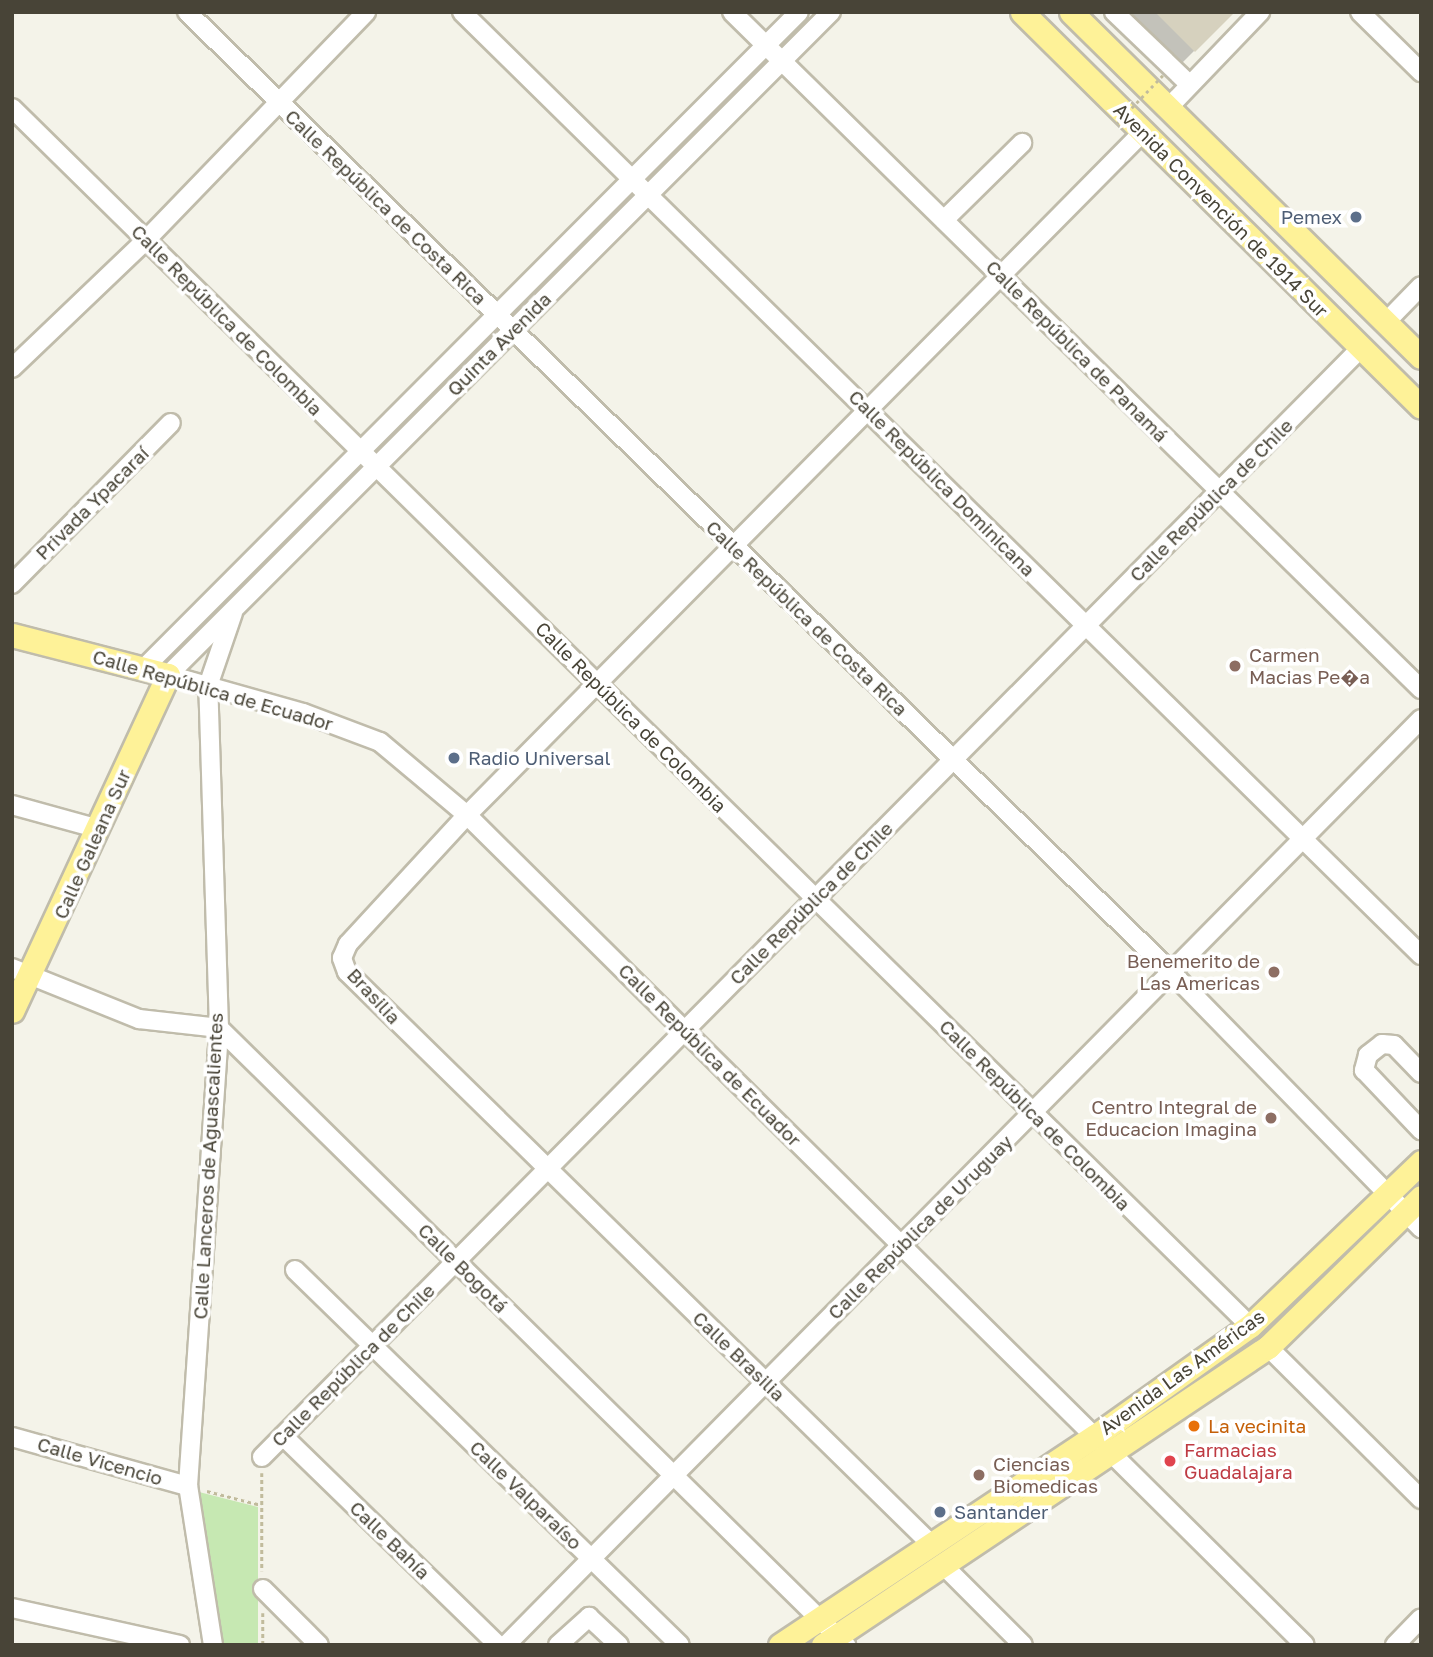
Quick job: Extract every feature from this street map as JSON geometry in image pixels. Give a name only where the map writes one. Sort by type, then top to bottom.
[{"type":"main road","name":"Avenida Convención de 1914 Sur","points":[[1022,12],[1421,407]]},
{"type":"main road","name":"Avenida Convención de 1914 Sur","points":[[1071,12],[1421,357]]},
{"type":"main road","name":"Calle República de Ecuador","points":[[12,635],[168,675]]},
{"type":"main road","name":"Calle Galeana Sur","points":[[12,1011],[22,973],[99,829],[168,675]]},
{"type":"main road","name":"Avenida Las Américas","points":[[835,1642],[943,1565],[1103,1444],[1250,1326],[1421,1163]]},
{"type":"main road","name":"Avenida Las Américas","points":[[780,1645],[932,1545],[1268,1347],[1415,1213]]},
{"type":"street","name":"Calle República de Costa Rica","points":[[187,12],[1171,972],[1388,1195],[1415,1213]]},
{"type":"street","points":[[12,368],[146,240],[366,12]]},
{"type":"street","name":"Calle República Dominicana","points":[[463,12],[1421,955]]},
{"type":"street","name":"Calle República de Panamá","points":[[732,12],[1421,689]]},
{"type":"street","name":"Quinta Avenida","points":[[143,669],[799,12]]},
{"type":"street","name":"Quinta Avenida","points":[[168,675],[831,12]]},
{"type":"street","points":[[1114,12],[1189,85]]},
{"type":"street","points":[[1169,107],[1260,12]]},
{"type":"street","points":[[1360,12],[1421,72]]},
{"type":"street","name":"Calle República de Colombia","points":[[12,108],[1250,1326]]},
{"type":"street","points":[[467,815],[1142,133]]},
{"type":"street","points":[[944,220],[1022,143]]},
{"type":"street","points":[[1386,322],[1421,286]]},
{"type":"street","name":"Calle República de Chile","points":[[262,1457],[456,1262],[545,1166],[685,1030],[1361,348]]},
{"type":"street","name":"Privada Ypacaraí","points":[[12,584],[171,423]]},
{"type":"street","points":[[208,686],[235,608]]},
{"type":"street","name":"Calle República de Ecuador","points":[[168,675],[303,712],[380,742],[467,815],[1305,1645]]},
{"type":"street","name":"Calle Lanceros de Aguascalientes","points":[[208,686],[219,1028],[188,1486],[213,1645]]},
{"type":"street","name":"Calle República de Uruguay","points":[[506,1645],[1421,719]]},
{"type":"street","points":[[12,805],[99,829]]},
{"type":"street","name":"Brasilia","points":[[467,815],[348,944],[342,958],[347,972],[545,1166]]},
{"type":"street","points":[[22,973],[139,1018],[219,1028]]},
{"type":"street","name":"Calle Bogotá","points":[[219,1028],[819,1618],[835,1642]]},
{"type":"street","points":[[1421,1073],[1394,1045],[1382,1044],[1368,1055],[1364,1070],[1421,1130]]},
{"type":"street","name":"Calle Brasilia","points":[[545,1166],[932,1545]]},
{"type":"street","name":"Calle Valparaíso","points":[[295,1270],[680,1645]]},
{"type":"street","points":[[1268,1347],[1421,1499]]},
{"type":"street","name":"Calle Bahía","points":[[283,1436],[498,1645]]},
{"type":"street","name":"Calle Vicencio","points":[[12,1437],[188,1486]]},
{"type":"street","points":[[943,1565],[1023,1645]]},
{"type":"street","points":[[263,1589],[319,1645]]},
{"type":"street","points":[[12,1608],[180,1645]]},
{"type":"street","points":[[558,1645],[589,1616],[619,1645]]},
{"type":"street","points":[[1395,1645],[1421,1618]]},
{"type":"path","points":[[1117,123],[1163,75]]},
{"type":"path","points":[[188,1486],[261,1505],[262,1457]]},
{"type":"green space","points":[[199,1492],[258,1507],[258,1645],[222,1645]]},
{"type":"building","points":[[1155,12],[1235,12],[1195,52]]},
{"type":"place","name":"Pemex","points":[[1356,217]]},
{"type":"place","name":"Carmen Macias Pe�a","points":[[1235,666]]},
{"type":"place","name":"Radio Universal","points":[[454,758]]},
{"type":"place","name":"Benemerito de Las Americas","points":[[1274,972]]},
{"type":"place","name":"Centro Integral de Educacion Imagina","points":[[1271,1118]]},
{"type":"place","name":"La vecinita","points":[[1194,1426]]},
{"type":"place","name":"Farmacias Guadalajara","points":[[1170,1461]]},
{"type":"place","name":"Ciencias Biomedicas","points":[[979,1475]]},
{"type":"place","name":"Santander","points":[[940,1512]]}]
